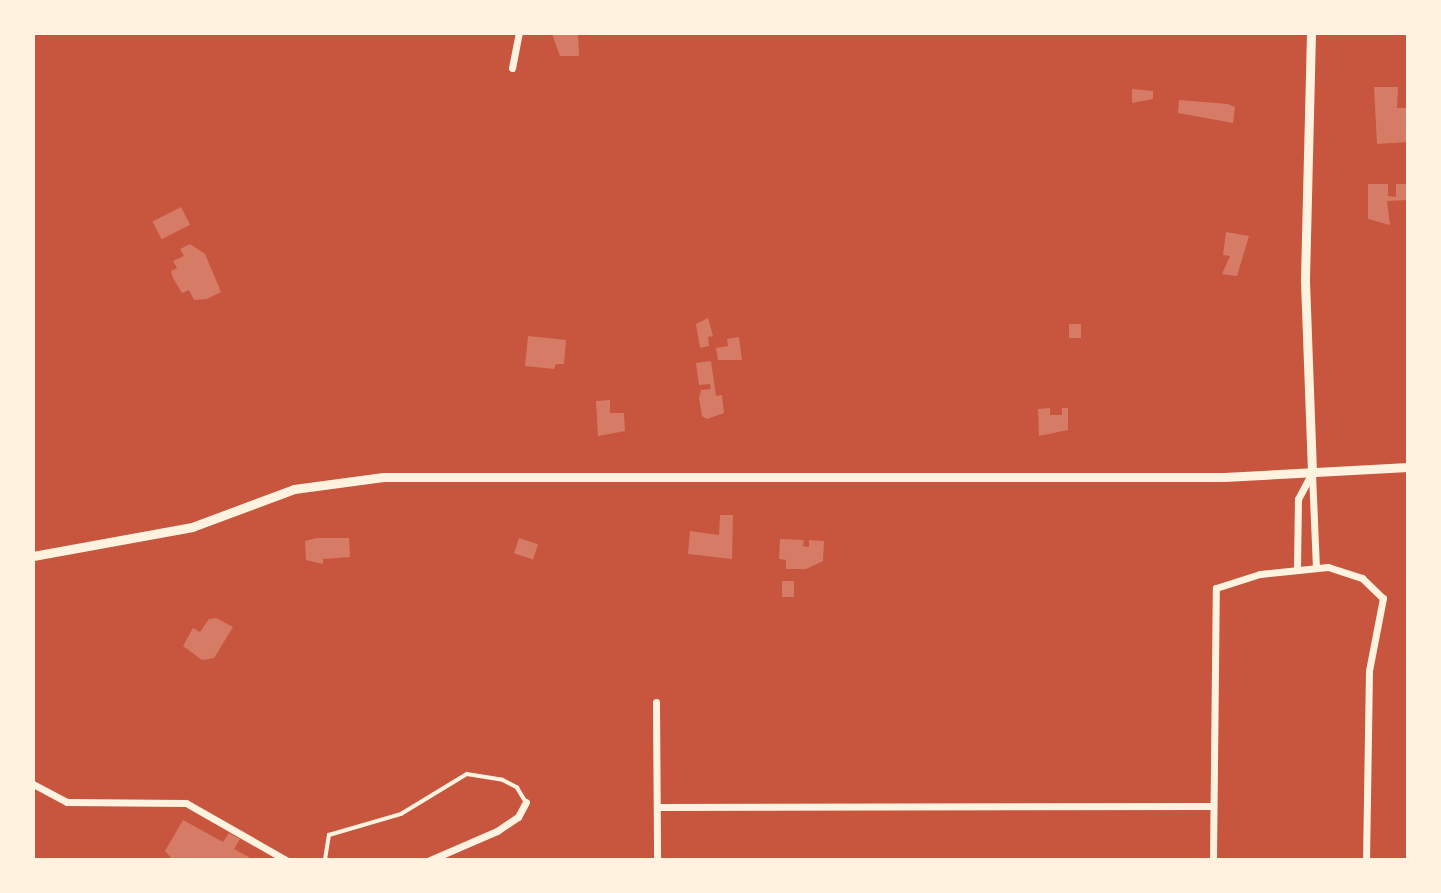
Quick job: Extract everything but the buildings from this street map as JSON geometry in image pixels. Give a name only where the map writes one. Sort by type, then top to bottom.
[{"type":"street","points":[[512,68],[519,33]]},
{"type":"street","points":[[1311,33],[1305,281],[1316,568]]},
{"type":"street","points":[[33,556],[191,527],[295,489],[383,477],[1224,477],[1408,467]]},
{"type":"street","points":[[1297,569],[1298,499],[1312,473]]},
{"type":"street","points":[[1213,860],[1216,588],[1259,574],[1316,568],[1346,571],[1375,587],[1383,598],[1367,690],[1366,860]]},
{"type":"street","points":[[656,702],[657,860]]},
{"type":"street","points":[[33,785],[67,802],[186,803],[286,860]]},
{"type":"street","points":[[430,860],[496,831],[518,817],[526,802]]},
{"type":"street","points":[[657,807],[1213,806]]},
{"type":"lane","points":[[325,860],[329,835],[401,814],[467,774],[510,784],[526,802]]}]
